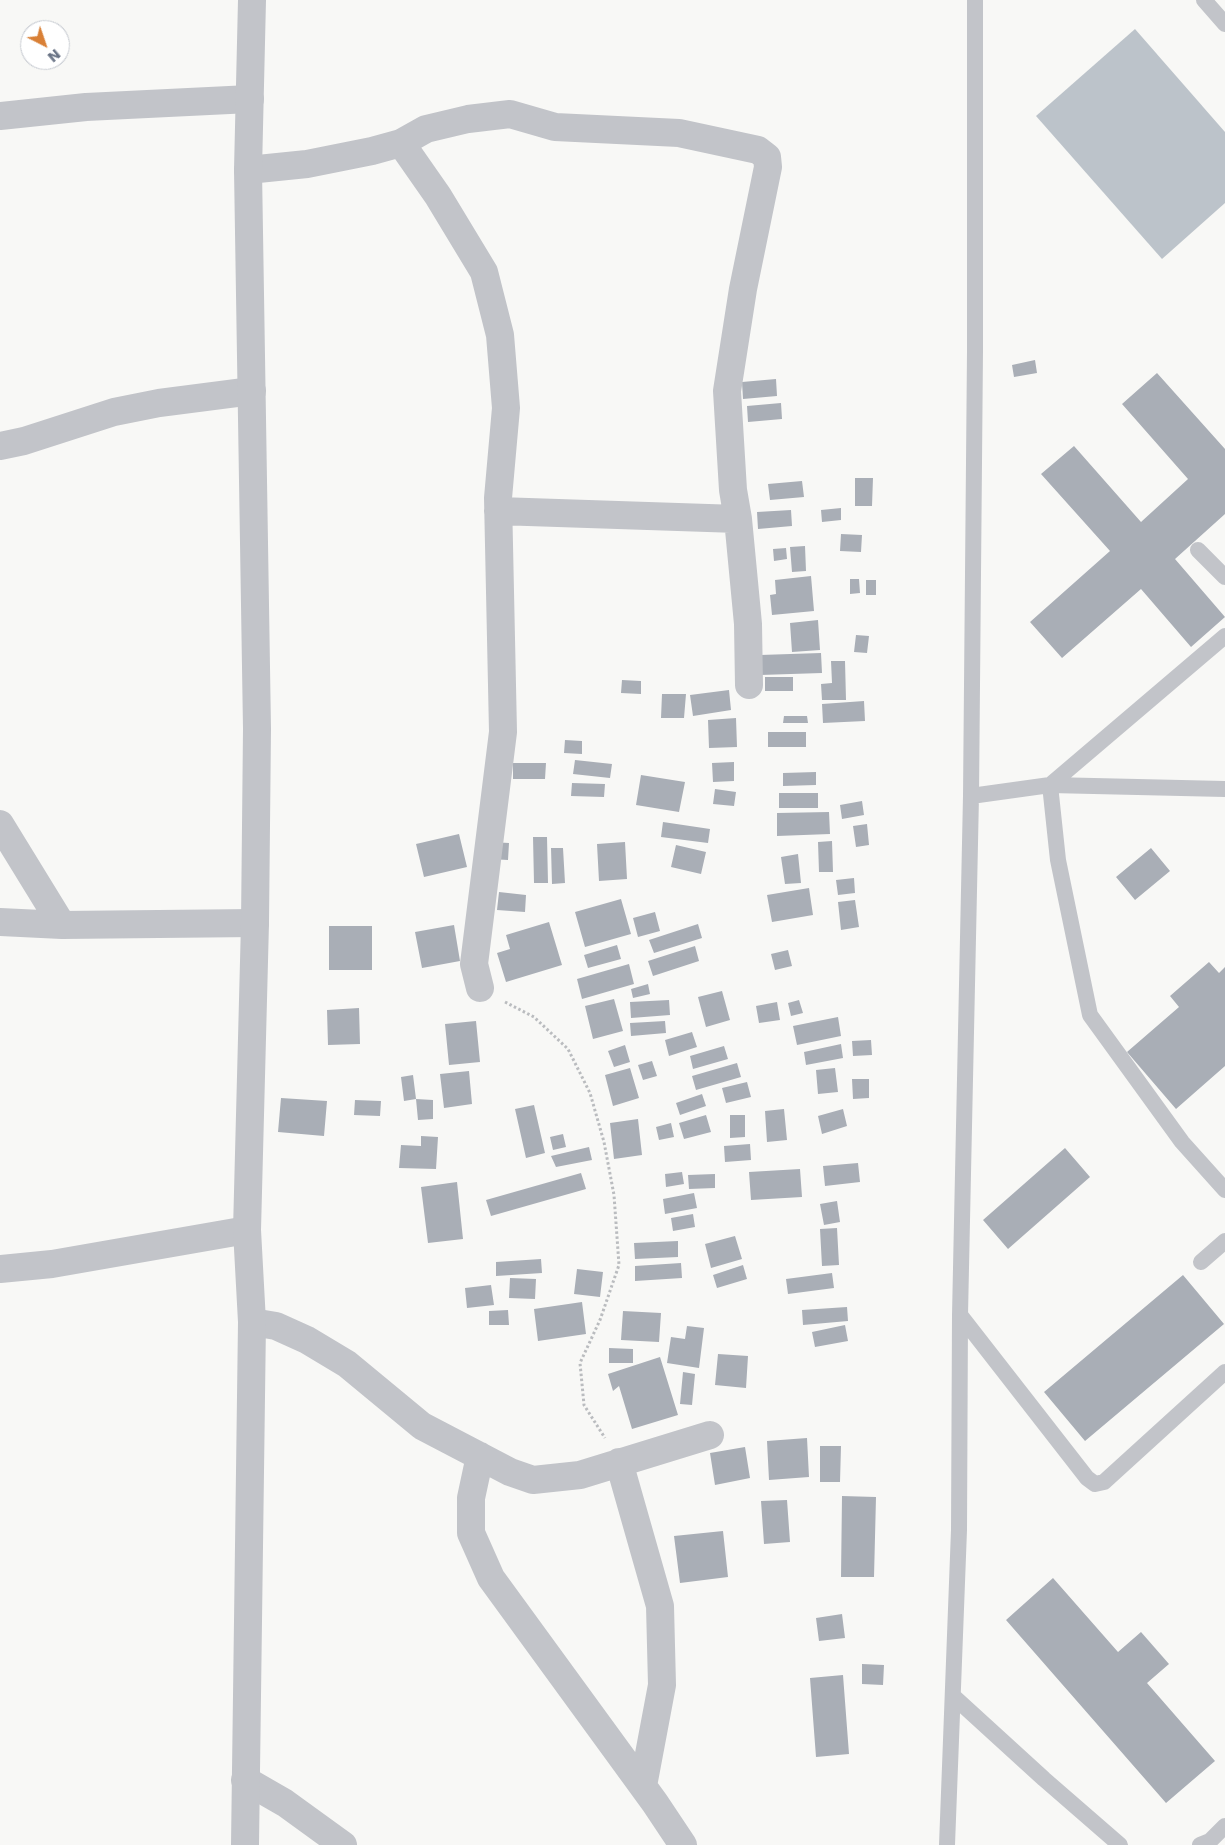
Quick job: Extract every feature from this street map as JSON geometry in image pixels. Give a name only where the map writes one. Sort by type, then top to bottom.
[{"type":"street","points":[[245,1845],[252,1322],[247,1230],[255,923],[257,729],[248,170],[252,0]]},
{"type":"street","points":[[0,116],[86,107],[250,99]]},
{"type":"street","points":[[248,170],[307,164],[372,151],[401,143],[426,129],[468,119],[510,114],[555,127],[679,133],[758,150],[767,157],[768,167],[743,289],[727,391],[733,490],[738,519],[748,624],[749,685]]},
{"type":"street","points":[[401,143],[438,196],[484,272],[500,335],[506,408],[498,498],[503,732],[474,964],[480,988]]},
{"type":"street","points":[[0,446],[24,441],[114,412],[159,403],[252,391]]},
{"type":"street","points":[[498,511],[738,519]]},
{"type":"street","points":[[0,824],[62,925]]},
{"type":"street","points":[[0,922],[62,925],[255,923]]},
{"type":"street","points":[[0,1269],[52,1264],[247,1230]]},
{"type":"street","points":[[252,1322],[276,1326],[307,1340],[347,1364],[422,1426],[510,1472],[533,1480],[580,1475],[710,1435]]},
{"type":"street","points":[[480,1456],[470,1498],[471,1533],[491,1578],[643,1786],[683,1845]]},
{"type":"street","points":[[619,1462],[660,1606],[662,1685],[643,1786]]},
{"type":"street","points":[[245,1780],[284,1803],[344,1845]]},
{"type":"lane","points":[[947,1845],[959,1530],[960,1314],[972,796],[975,0]]},
{"type":"lane","points":[[1204,0],[1225,24]]},
{"type":"lane","points":[[1198,550],[1225,577]]},
{"type":"lane","points":[[1050,785],[1225,636]]},
{"type":"lane","points":[[972,796],[1050,785],[1225,789]]},
{"type":"lane","points":[[1050,785],[1058,860],[1090,1015],[1182,1142],[1225,1190]]},
{"type":"lane","points":[[1201,1262],[1225,1241]]},
{"type":"lane","points":[[960,1314],[1087,1478],[1095,1484],[1104,1482],[1225,1372]]},
{"type":"lane","points":[[953,1696],[1120,1845]]},
{"type":"lane","points":[[1200,1845],[1210,1841],[1225,1826]]},
{"type":"path","points":[[480,988],[534,1017],[568,1049],[590,1093],[604,1142],[614,1195],[619,1265],[600,1320],[580,1363],[584,1405],[619,1462]]},
{"type":"shaded area","points":[[1135,29],[1225,132],[1225,203],[1162,259],[1036,116]]},
{"type":"building","points":[[1035,360],[1037,373],[1014,377],[1012,365]]},
{"type":"building","points":[[1157,373],[1225,449],[1225,514],[1175,559],[1225,617],[1191,647],[1141,589],[1062,658],[1030,622],[1110,551],[1041,474],[1074,446],[1141,522],[1188,479],[1122,404]]},
{"type":"building","points":[[776,379],[777,396],[743,399],[742,382]]},
{"type":"building","points":[[781,403],[782,419],[748,422],[747,406]]},
{"type":"building","points":[[855,478],[873,478],[872,506],[855,506]]},
{"type":"building","points":[[802,481],[804,497],[770,500],[768,484]]},
{"type":"building","points":[[841,508],[841,520],[822,522],[821,510]]},
{"type":"building","points":[[791,510],[792,526],[758,529],[757,512]]},
{"type":"building","points":[[841,534],[862,535],[861,552],[840,551]]},
{"type":"building","points":[[805,546],[806,571],[792,572],[790,547]]},
{"type":"building","points":[[786,548],[787,559],[774,561],[773,549]]},
{"type":"building","points":[[811,576],[814,611],[772,615],[770,595],[776,594],[775,580]]},
{"type":"building","points":[[850,579],[859,579],[860,593],[850,594]]},
{"type":"building","points":[[866,580],[876,580],[876,595],[866,595]]},
{"type":"building","points":[[818,620],[820,650],[792,652],[790,623]]},
{"type":"building","points":[[856,635],[869,636],[867,653],[854,652]]},
{"type":"building","points":[[821,653],[822,673],[760,675],[760,655]]},
{"type":"building","points":[[831,661],[845,661],[846,700],[822,700],[821,684],[832,683]]},
{"type":"building","points":[[765,677],[793,677],[793,691],[765,691]]},
{"type":"building","points":[[622,680],[641,681],[641,694],[621,693]]},
{"type":"building","points":[[729,690],[731,710],[693,716],[690,695]]},
{"type":"building","points":[[662,694],[686,694],[684,718],[661,718]]},
{"type":"building","points":[[864,701],[865,721],[823,723],[822,704]]},
{"type":"building","points":[[784,716],[807,716],[808,723],[783,723]]},
{"type":"building","points":[[736,718],[737,747],[709,748],[708,720]]},
{"type":"building","points":[[768,732],[806,732],[806,747],[768,747]]},
{"type":"building","points":[[565,740],[582,741],[582,754],[564,753]]},
{"type":"building","points":[[575,760],[612,764],[610,778],[573,774]]},
{"type":"building","points":[[734,762],[734,781],[713,782],[712,763]]},
{"type":"building","points":[[513,763],[546,763],[545,779],[513,779]]},
{"type":"building","points":[[816,772],[816,785],[783,786],[783,773]]},
{"type":"building","points":[[641,775],[685,782],[679,812],[636,805]]},
{"type":"building","points":[[572,783],[605,784],[604,797],[571,796]]},
{"type":"building","points":[[715,789],[736,792],[734,806],[713,804]]},
{"type":"building","points":[[779,793],[818,793],[818,808],[779,808]]},
{"type":"building","points":[[862,801],[864,815],[842,819],[840,805]]},
{"type":"building","points":[[829,812],[830,834],[777,836],[777,813]]},
{"type":"building","points":[[663,822],[710,829],[708,843],[661,837]]},
{"type":"building","points":[[867,824],[869,845],[856,847],[853,826]]},
{"type":"building","points":[[459,834],[467,867],[424,877],[416,844]]},
{"type":"building","points":[[533,837],[547,837],[548,883],[534,883]]},
{"type":"building","points":[[832,841],[833,872],[819,872],[818,842]]},
{"type":"building","points":[[491,842],[509,843],[508,860],[490,859]]},
{"type":"building","points":[[625,842],[627,879],[599,881],[597,844]]},
{"type":"building","points":[[676,845],[706,852],[701,874],[671,867]]},
{"type":"building","points":[[551,848],[563,848],[565,883],[552,884]]},
{"type":"building","points":[[1151,848],[1170,871],[1135,900],[1116,877]]},
{"type":"building","points":[[798,854],[801,883],[785,884],[781,857]]},
{"type":"building","points":[[854,878],[855,893],[838,895],[836,880]]},
{"type":"building","points":[[809,888],[813,915],[772,922],[767,895]]},
{"type":"building","points":[[499,892],[526,895],[525,912],[497,910]]},
{"type":"building","points":[[621,899],[631,934],[585,947],[575,912]]},
{"type":"building","points":[[855,900],[859,927],[841,930],[838,902]]},
{"type":"building","points":[[655,912],[660,931],[638,937],[633,918]]},
{"type":"building","points":[[549,922],[562,965],[506,982],[497,953],[510,949],[506,935]]},
{"type":"building","points":[[698,924],[702,938],[654,953],[649,940]]},
{"type":"building","points":[[454,925],[460,961],[422,968],[415,932]]},
{"type":"building","points":[[329,926],[372,926],[372,970],[329,970]]},
{"type":"building","points":[[617,945],[621,959],[588,968],[584,955]]},
{"type":"building","points":[[695,946],[699,961],[653,976],[648,961]]},
{"type":"building","points":[[788,950],[792,966],[775,970],[771,954]]},
{"type":"building","points":[[1209,962],[1219,973],[1225,967],[1225,1066],[1176,1109],[1127,1052],[1179,1007],[1170,996]]},
{"type":"building","points":[[629,964],[634,984],[582,999],[577,979]]},
{"type":"building","points":[[648,984],[650,994],[633,998],[631,989]]},
{"type":"building","points":[[722,991],[730,1020],[706,1027],[698,997]]},
{"type":"building","points":[[614,999],[623,1031],[593,1039],[585,1006]]},
{"type":"building","points":[[669,1000],[670,1015],[631,1018],[630,1002]]},
{"type":"building","points":[[799,1000],[803,1013],[791,1016],[788,1003]]},
{"type":"building","points":[[777,1002],[780,1020],[759,1023],[756,1006]]},
{"type":"building","points":[[359,1008],[360,1044],[328,1045],[327,1010]]},
{"type":"building","points":[[838,1017],[841,1036],[797,1045],[793,1026]]},
{"type":"building","points":[[476,1021],[480,1062],[449,1065],[445,1024]]},
{"type":"building","points":[[665,1021],[666,1033],[631,1036],[630,1023]]},
{"type":"building","points":[[692,1032],[697,1047],[669,1056],[665,1040]]},
{"type":"building","points":[[871,1040],[872,1055],[853,1056],[852,1041]]},
{"type":"building","points":[[841,1044],[843,1058],[806,1065],[804,1052]]},
{"type":"building","points":[[625,1045],[630,1062],[614,1067],[608,1051]]},
{"type":"building","points":[[724,1046],[728,1059],[693,1069],[690,1056]]},
{"type":"building","points":[[652,1061],[657,1076],[643,1080],[638,1065]]},
{"type":"building","points":[[737,1063],[741,1077],[696,1090],[692,1076]]},
{"type":"building","points":[[630,1068],[639,1098],[613,1106],[605,1075]]},
{"type":"building","points":[[835,1068],[838,1092],[818,1094],[816,1070]]},
{"type":"building","points":[[469,1071],[472,1104],[444,1108],[440,1074]]},
{"type":"building","points":[[413,1075],[416,1099],[404,1101],[401,1077]]},
{"type":"building","points":[[852,1079],[869,1079],[869,1098],[853,1099]]},
{"type":"building","points":[[747,1082],[751,1097],[726,1103],[722,1088]]},
{"type":"building","points":[[702,1094],[706,1106],[680,1115],[676,1103]]},
{"type":"building","points":[[281,1098],[327,1101],[324,1136],[278,1132]]},
{"type":"building","points":[[416,1099],[433,1100],[433,1119],[418,1120]]},
{"type":"building","points":[[355,1100],[381,1101],[380,1116],[354,1115]]},
{"type":"building","points":[[534,1105],[545,1153],[526,1158],[515,1109]]},
{"type":"building","points":[[784,1109],[787,1140],[767,1142],[765,1111]]},
{"type":"building","points":[[843,1109],[847,1126],[822,1134],[818,1116]]},
{"type":"building","points":[[706,1115],[711,1132],[684,1139],[679,1123]]},
{"type":"building","points":[[730,1115],[745,1115],[745,1137],[730,1138]]},
{"type":"building","points":[[638,1119],[642,1155],[614,1159],[610,1123]]},
{"type":"building","points":[[671,1123],[674,1137],[659,1140],[656,1127]]},
{"type":"building","points":[[563,1134],[566,1147],[553,1150],[550,1137]]},
{"type":"building","points":[[421,1136],[438,1137],[436,1169],[399,1168],[401,1145],[421,1146]]},
{"type":"building","points":[[750,1144],[751,1160],[725,1162],[724,1146]]},
{"type":"building","points":[[589,1147],[592,1160],[556,1167],[551,1156]]},
{"type":"building","points":[[1065,1148],[1090,1177],[1008,1249],[983,1220]]},
{"type":"building","points":[[858,1163],[860,1182],[825,1186],[823,1166]]},
{"type":"building","points":[[800,1169],[802,1197],[751,1200],[749,1172]]},
{"type":"building","points":[[682,1172],[684,1184],[666,1187],[665,1174]]},
{"type":"building","points":[[581,1173],[586,1189],[491,1216],[486,1200]]},
{"type":"building","points":[[715,1174],[715,1188],[689,1189],[688,1175]]},
{"type":"building","points":[[457,1182],[463,1239],[428,1243],[421,1187]]},
{"type":"building","points":[[694,1193],[697,1208],[665,1214],[663,1199]]},
{"type":"building","points":[[837,1201],[840,1222],[824,1225],[820,1204]]},
{"type":"building","points":[[693,1214],[695,1227],[673,1231],[671,1218]]},
{"type":"building","points":[[837,1228],[839,1265],[822,1266],[820,1229]]},
{"type":"building","points":[[735,1236],[742,1259],[711,1268],[705,1244]]},
{"type":"building","points":[[678,1241],[678,1257],[635,1259],[634,1243]]},
{"type":"building","points":[[541,1259],[542,1273],[496,1276],[496,1262]]},
{"type":"building","points":[[681,1263],[682,1278],[635,1281],[635,1266]]},
{"type":"building","points":[[743,1265],[747,1279],[717,1288],[713,1275]]},
{"type":"building","points":[[577,1269],[603,1272],[600,1297],[574,1294]]},
{"type":"building","points":[[832,1273],[834,1288],[788,1294],[786,1279]]},
{"type":"building","points":[[1183,1275],[1224,1324],[1085,1441],[1044,1392]]},
{"type":"building","points":[[510,1278],[536,1279],[535,1299],[509,1298]]},
{"type":"building","points":[[491,1285],[494,1305],[467,1308],[465,1288]]},
{"type":"building","points":[[582,1302],[586,1334],[538,1341],[534,1309]]},
{"type":"building","points":[[847,1307],[848,1321],[803,1325],[802,1310]]},
{"type":"building","points":[[508,1310],[509,1325],[489,1325],[489,1311]]},
{"type":"building","points":[[623,1311],[661,1313],[659,1342],[621,1340]]},
{"type":"building","points":[[845,1325],[848,1341],[815,1347],[812,1332]]},
{"type":"building","points":[[687,1326],[704,1328],[699,1368],[667,1363],[671,1337],[685,1339]]},
{"type":"building","points":[[609,1348],[633,1349],[633,1363],[609,1363]]},
{"type":"building","points":[[718,1354],[748,1356],[746,1388],[715,1385]]},
{"type":"building","points":[[660,1357],[678,1415],[632,1429],[619,1386],[613,1391],[608,1374]]},
{"type":"building","points":[[683,1372],[695,1374],[692,1405],[680,1404]]},
{"type":"building","points":[[807,1438],[809,1477],[769,1480],[767,1441]]},
{"type":"building","points":[[820,1446],[841,1446],[840,1482],[820,1482]]},
{"type":"building","points":[[745,1447],[750,1478],[715,1485],[710,1453]]},
{"type":"building","points":[[842,1496],[876,1497],[874,1577],[841,1577]]},
{"type":"building","points":[[787,1500],[790,1542],[764,1544],[761,1501]]},
{"type":"building","points":[[723,1531],[728,1577],[680,1583],[674,1536]]},
{"type":"building","points":[[1053,1578],[1118,1652],[1141,1632],[1169,1664],[1147,1683],[1215,1761],[1166,1803],[1006,1620]]},
{"type":"building","points":[[842,1614],[845,1638],[819,1641],[816,1618]]},
{"type":"building","points":[[862,1664],[884,1665],[883,1685],[862,1684]]},
{"type":"building","points":[[843,1675],[849,1754],[816,1757],[810,1678]]}]
